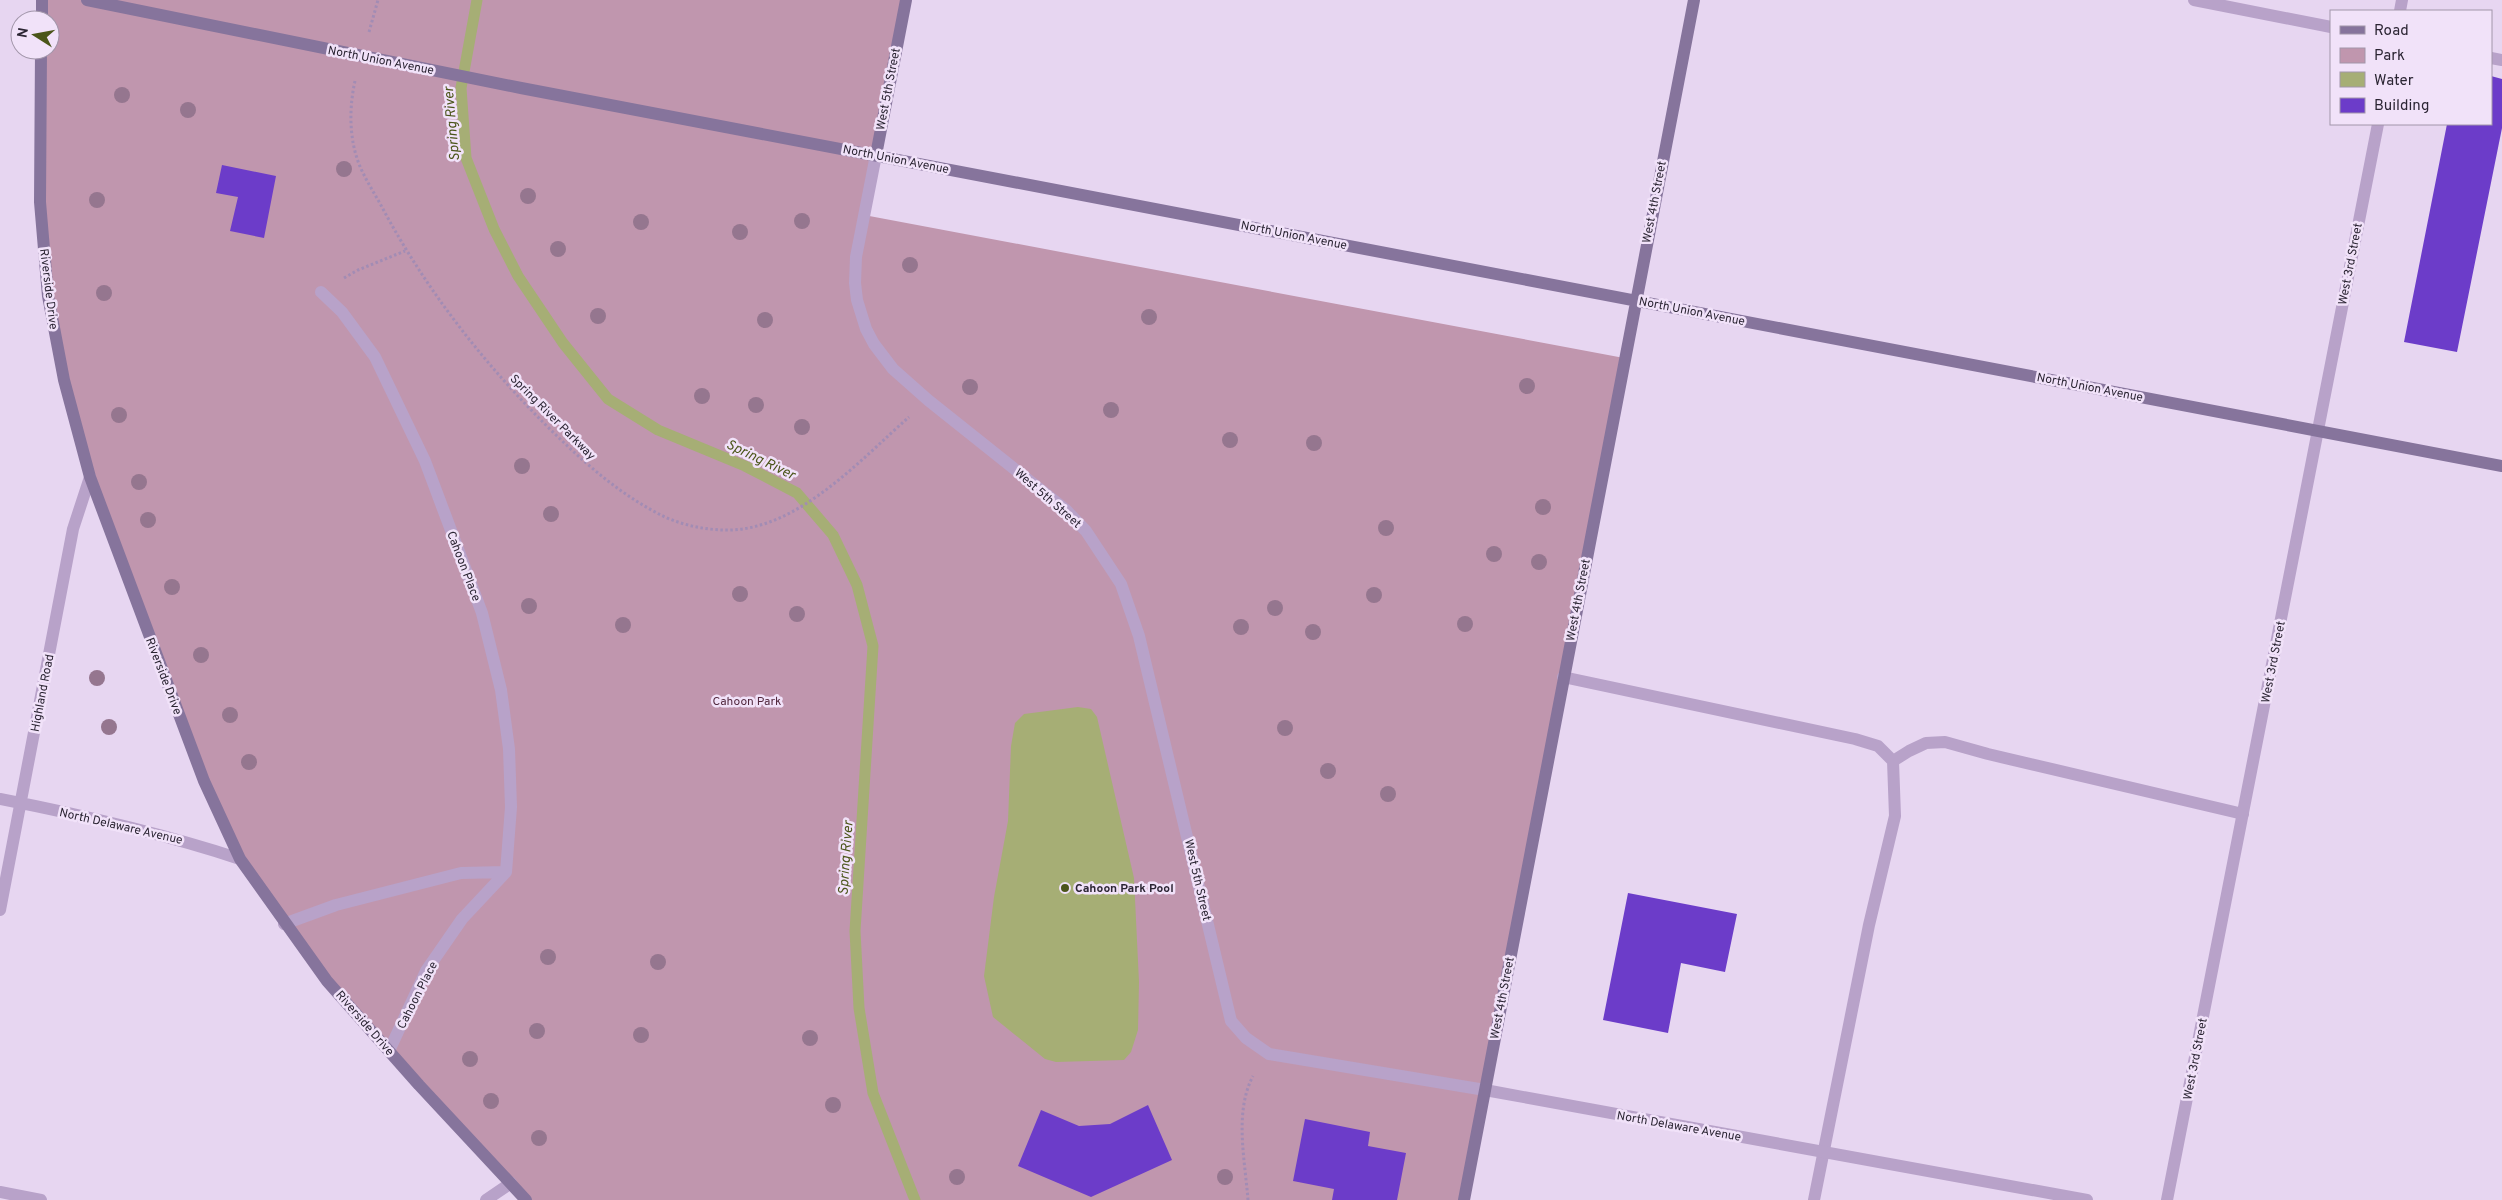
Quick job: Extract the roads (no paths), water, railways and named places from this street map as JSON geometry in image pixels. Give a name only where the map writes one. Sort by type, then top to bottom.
[{"type":"street","name":"North Union Avenue","points":[[87,0],[520,88],[2502,466]]},
{"type":"street","name":"West 5th Street","points":[[906,0],[856,257],[857,300],[866,329],[874,344],[893,369],[928,400],[1066,510],[1086,531],[1121,584],[1139,636],[1232,1021],[1246,1038],[1269,1054]]},
{"type":"street","name":"West 4th Street","points":[[1464,1200],[1694,0]]},
{"type":"street","points":[[2194,0],[2330,27]]},
{"type":"street","name":"Riverside Drive","points":[[41,60],[40,202],[48,296],[64,380],[90,477],[204,781],[240,859],[284,924],[328,981],[526,1200]]},
{"type":"street","name":"West 3rd Street","points":[[2167,1200],[2378,125]]},
{"type":"street","name":"Cahoon Place","points":[[321,292],[342,312],[375,357],[425,461],[482,613],[501,690],[509,749],[511,807],[506,872],[462,919],[426,971],[390,1051]]},
{"type":"street","name":"Highland Road","points":[[0,910],[73,529],[90,477]]},
{"type":"street","points":[[1563,677],[1855,739],[1878,746],[1894,761],[1895,816],[1867,934],[1814,1200]]},
{"type":"street","points":[[1894,761],[1908,751],[1926,743],[1945,742],[1988,754],[2243,814]]},
{"type":"street","name":"North Delaware Avenue","points":[[0,799],[128,825],[240,859]]},
{"type":"street","points":[[284,924],[336,904],[461,873],[506,872]]},
{"type":"street","name":"North Delaware Avenue","points":[[1269,1054],[1485,1090],[2087,1200]]},
{"type":"street","points":[[486,1200],[511,1183]]},
{"type":"street","points":[[0,1192],[41,1200]]},
{"type":"water","name":"Cahoon Park Pool","points":[[1078,707],[1091,709],[1097,717],[1134,878],[1139,982],[1138,1030],[1131,1052],[1124,1060],[1056,1062],[1045,1059],[993,1017],[984,976],[994,897],[1008,821],[1011,746],[1015,723],[1024,714]]},
{"type":"waterway","name":"Spring River","points":[[477,0],[461,88],[466,158],[494,229],[518,276],[563,343],[608,399],[658,430],[745,466],[797,493],[833,535],[857,585],[873,646],[855,931],[859,1008],[873,1093],[915,1200]]},
{"type":"place","name":"Cahoon Park Pool","points":[[1065,888]]},
{"type":"park label","name":"Cahoon Park","points":[[747,701]]}]
